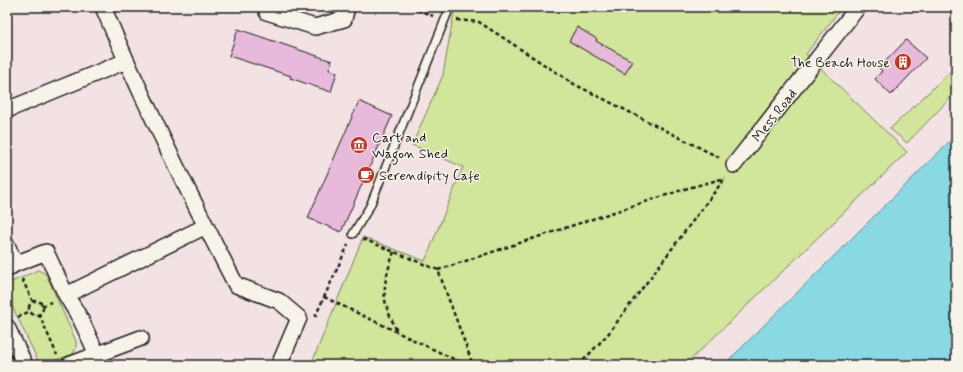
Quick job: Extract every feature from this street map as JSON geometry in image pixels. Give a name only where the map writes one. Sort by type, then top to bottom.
[{"type":"street","points":[[103,7],[126,61],[236,285],[279,301],[299,318],[279,365]]},
{"type":"street","points":[[267,12],[315,27],[344,19],[347,7]]},
{"type":"street","name":"Mess Road","points":[[734,166],[858,7]]},
{"type":"street","points":[[7,110],[126,61]]},
{"type":"street","points":[[66,295],[206,226]]},
{"type":"street","points":[[7,245],[11,266],[46,252],[66,295],[80,318],[97,354]]},
{"type":"street","points":[[7,327],[25,365]]},
{"type":"street","points":[[64,361],[97,354],[141,338]]},
{"type":"lane","points":[[353,234],[370,206],[450,7]]},
{"type":"path","points":[[411,7],[436,17],[479,22],[574,84],[734,166],[608,334],[579,365]]},
{"type":"path","points":[[315,318],[353,234],[438,270],[688,188],[725,178]]},
{"type":"path","points":[[394,252],[386,280],[384,298],[398,332]]},
{"type":"path","points":[[11,266],[33,302]]},
{"type":"path","points":[[438,270],[473,365]]},
{"type":"path","points":[[324,298],[466,365]]},
{"type":"path","points":[[38,301],[41,304],[43,308],[39,314],[33,314],[30,311],[29,307],[33,302],[38,301]]},
{"type":"path","points":[[39,314],[64,361]]},
{"type":"green space","points":[[455,7],[842,7],[806,54],[907,152],[685,365],[311,365],[363,237],[425,261],[463,167],[412,145],[443,75]]},
{"type":"green space","points":[[956,66],[956,92],[907,143],[890,129]]},
{"type":"green space","points":[[38,270],[46,274],[76,341],[76,348],[73,354],[44,364],[38,361],[7,295],[7,284]]},
{"type":"water","points":[[956,135],[956,365],[723,365],[727,362]]},
{"type":"building","points":[[577,27],[597,39],[596,41],[632,61],[625,74],[569,41]]},
{"type":"building","points":[[238,29],[332,61],[329,70],[337,72],[331,92],[290,78],[291,76],[229,56]]},
{"type":"building","name":"The Beach House","points":[[906,40],[926,58],[891,95],[875,79],[882,71],[879,68]]},
{"type":"building","name":"Cart and Wagon Shed","points":[[359,101],[392,116],[341,232],[308,218]]},
{"type":"place","name":"The Beach House","points":[[903,62]]},
{"type":"place","name":"Cart and Wagon Shed","points":[[359,145]]},
{"type":"place","name":"Serendipity Cafe","points":[[366,175]]}]
